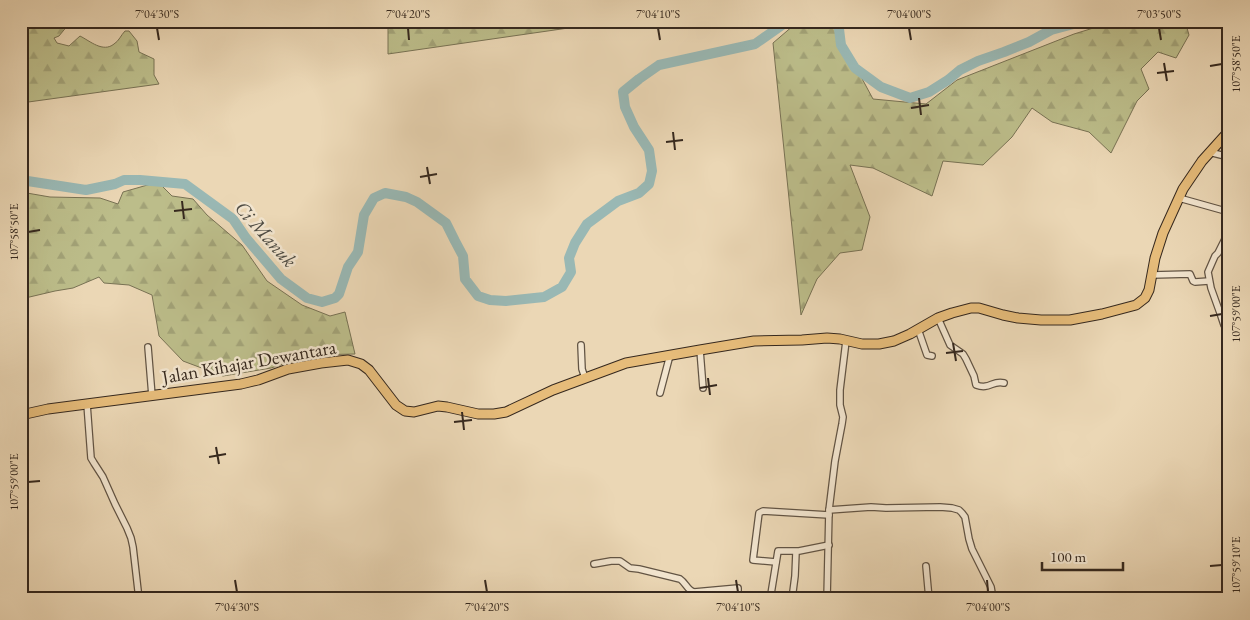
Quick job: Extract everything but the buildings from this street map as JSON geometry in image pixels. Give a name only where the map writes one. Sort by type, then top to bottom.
[{"type":"main road","name":"Jalan Kihajar Dewantara","points":[[21,415],[48,409],[241,384],[288,369],[348,360],[361,364],[369,370],[396,405],[405,411],[414,412],[438,406],[488,415],[506,412],[553,390],[626,363],[754,341],[826,338],[862,344],[879,344],[894,341],[938,318],[971,308],[979,308],[1027,319],[1059,320],[1092,317],[1140,302],[1148,293],[1162,233],[1179,198],[1192,173],[1229,131]]},
{"type":"street","points":[[1209,152],[1229,158]]},
{"type":"street","points":[[1179,198],[1229,212]]},
{"type":"street","points":[[1229,226],[1218,253],[1215,255],[1209,268],[1209,281],[1224,325],[1229,332]]},
{"type":"street","points":[[1152,274],[1190,274],[1193,282],[1209,281]]},
{"type":"street","points":[[938,318],[950,345],[963,354],[970,365],[976,385],[986,387],[998,382],[1004,384]]},
{"type":"street","points":[[918,329],[927,355],[932,356]]},
{"type":"street","points":[[827,599],[829,512],[843,417],[840,405],[840,390],[846,341]]},
{"type":"street","points":[[581,345],[582,369],[585,378]]},
{"type":"street","points":[[148,347],[152,396]]},
{"type":"street","points":[[700,350],[703,388]]},
{"type":"street","points":[[660,393],[670,355]]},
{"type":"street","points":[[87,404],[91,458],[103,477],[131,538],[139,599]]},
{"type":"street","points":[[776,562],[753,560],[759,513],[763,511],[829,512],[871,507],[952,508],[958,510],[965,517],[972,549],[991,587],[993,599]]},
{"type":"street","points":[[761,599],[771,595],[778,551],[796,552],[829,546]]},
{"type":"street","points":[[792,599],[796,552]]},
{"type":"street","points":[[594,564],[620,561],[630,568],[680,579],[694,592],[738,588],[738,599],[744,599]]},
{"type":"street","points":[[926,566],[929,599]]},
{"type":"green space","points":[[21,21],[67,21],[68,25],[59,36],[54,38],[57,43],[69,46],[80,36],[101,47],[110,46],[125,31],[129,31],[137,41],[139,52],[154,59],[154,75],[159,84],[21,103]]},
{"type":"green space","points":[[388,21],[617,21],[388,54]]},
{"type":"green space","points":[[795,21],[831,21],[873,99],[926,104],[957,80],[1074,34],[1116,21],[1185,21],[1189,35],[1176,58],[1158,52],[1141,69],[1149,89],[1137,101],[1111,153],[1089,132],[1052,122],[1032,108],[1012,137],[983,165],[943,161],[932,196],[873,168],[850,165],[870,217],[862,250],[840,253],[817,279],[801,315],[773,43],[794,25]]},
{"type":"green space","points":[[158,182],[172,196],[193,199],[207,215],[242,245],[267,281],[302,305],[330,316],[345,312],[355,354],[311,355],[271,368],[223,376],[183,361],[159,336],[152,295],[129,285],[104,283],[99,277],[73,288],[21,299],[21,192],[50,197],[100,198],[118,204],[123,192]]},
{"type":"waterway","name":"Ci Manuk","points":[[21,180],[86,190],[115,184],[124,180],[185,184],[233,219],[246,238],[281,279],[307,298],[322,302],[335,298],[339,294],[348,267],[358,252],[364,215],[374,198],[385,193],[406,197],[417,202],[446,223],[463,256],[465,279],[478,296],[490,300],[506,301],[544,297],[562,287],[571,272],[569,258],[575,243],[587,224],[618,201],[639,193],[649,184],[652,171],[649,150],[634,127],[625,107],[623,92],[659,65],[755,44],[785,23],[785,21]]},
{"type":"waterway","name":"Ci Manuk","points":[[838,21],[841,45],[855,68],[881,87],[910,98],[929,92],[960,70],[978,61],[1029,42],[1051,30],[1085,21]]}]
